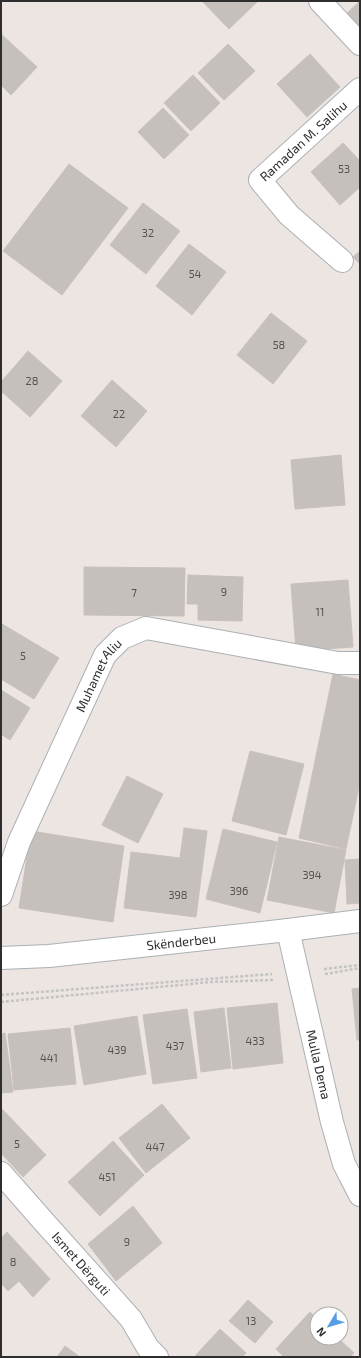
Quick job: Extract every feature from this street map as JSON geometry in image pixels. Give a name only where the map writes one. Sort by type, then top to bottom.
[{"type":"street","points":[[320,1],[360,44]]},
{"type":"street","name":"Ramadan M. Salihu","points":[[342,261],[289,215],[260,180],[360,89]]},
{"type":"street","name":"Muhamet Aliu","points":[[1,895],[19,842],[105,655],[122,638],[146,628],[338,663],[360,663]]},
{"type":"street","name":"Skënderbeu","points":[[1,958],[49,956],[360,921]]},
{"type":"street","name":"Mulla Dema","points":[[288,930],[332,1122],[344,1164],[360,1195]]},
{"type":"street","name":"Ismet Dërguti","points":[[4,1185],[131,1319],[148,1348],[157,1357]]},
{"type":"path","points":[[1,1002],[211,982],[298,976],[360,967]]},
{"type":"path","points":[[1,995],[298,976],[360,967]]},
{"type":"building","points":[[202,1],[258,1],[229,29]]},
{"type":"building","points":[[360,1],[360,28],[346,14]]},
{"type":"building","points":[[1,34],[37,67],[11,95],[1,85]]},
{"type":"building","points":[[228,44],[255,71],[224,100],[198,73]]},
{"type":"building","points":[[310,54],[340,87],[307,117],[277,84]]},
{"type":"building","points":[[193,75],[220,103],[191,131],[164,103]]},
{"type":"building","points":[[163,108],[189,135],[164,159],[138,132]]},
{"type":"building","points":[[343,143],[360,161],[360,187],[340,205],[311,172]]},
{"type":"building","points":[[69,164],[128,208],[62,295],[3,251]]},
{"type":"building","points":[[143,203],[180,231],[146,274],[110,245]]},
{"type":"building","points":[[189,244],[226,272],[192,315],[156,286]]},
{"type":"building","points":[[360,251],[360,264],[353,257]]},
{"type":"building","points":[[271,313],[307,341],[273,384],[237,355]]},
{"type":"building","points":[[28,351],[62,381],[30,417],[1,391],[1,382]]},
{"type":"building","points":[[112,380],[147,411],[116,447],[81,416]]},
{"type":"building","points":[[341,455],[345,505],[295,509],[291,460]]},
{"type":"building","points":[[84,567],[185,568],[184,616],[84,615]]},
{"type":"building","points":[[188,575],[243,577],[242,621],[198,620],[198,604],[187,604]]},
{"type":"building","points":[[348,580],[353,647],[296,651],[291,584]]},
{"type":"building","points":[[2,624],[59,658],[34,699],[1,679]]},
{"type":"building","points":[[333,674],[360,680],[360,782],[346,849],[299,838]]},
{"type":"building","points":[[1,690],[30,708],[10,740],[1,734]]},
{"type":"building","points":[[250,751],[304,764],[286,835],[232,821]]},
{"type":"building","points":[[127,776],[163,794],[138,843],[102,825]]},
{"type":"building","points":[[184,828],[207,831],[196,917],[124,908],[131,852],[180,858]]},
{"type":"building","points":[[223,829],[277,842],[260,913],[206,899]]},
{"type":"building","points":[[31,831],[124,846],[113,922],[19,908]]},
{"type":"building","points":[[279,837],[346,850],[334,913],[267,900]]},
{"type":"building","points":[[360,859],[360,903],[347,904],[345,860]]},
{"type":"building","points":[[360,988],[360,1040],[357,1040],[352,989]]},
{"type":"building","points":[[277,1003],[283,1063],[233,1069],[227,1008]]},
{"type":"building","points":[[224,1008],[231,1068],[201,1072],[194,1012]]},
{"type":"building","points":[[187,1009],[197,1078],[153,1084],[143,1015]]},
{"type":"building","points":[[137,1016],[146,1074],[84,1085],[74,1026]]},
{"type":"building","points":[[70,1028],[76,1084],[14,1090],[8,1034]]},
{"type":"building","points":[[5,1033],[13,1092],[1,1093],[1,1034]]},
{"type":"building","points":[[162,1104],[190,1138],[146,1173],[119,1138]]},
{"type":"building","points":[[2,1109],[46,1155],[23,1177],[1,1153]]},
{"type":"building","points":[[113,1141],[144,1175],[100,1216],[68,1182]]},
{"type":"building","points":[[133,1206],[162,1243],[116,1281],[88,1244]]},
{"type":"building","points":[[7,1232],[50,1279],[33,1297],[19,1281],[8,1291],[1,1283],[1,1238]]},
{"type":"building","points":[[248,1300],[273,1322],[255,1343],[229,1321]]},
{"type":"building","points":[[309,1313],[309,1346],[347,1346],[354,1353],[350,1357],[284,1357],[276,1349]]},
{"type":"building","points":[[220,1329],[246,1353],[242,1357],[196,1357],[195,1356]]},
{"type":"building","points":[[65,1346],[80,1357],[57,1357]]}]
